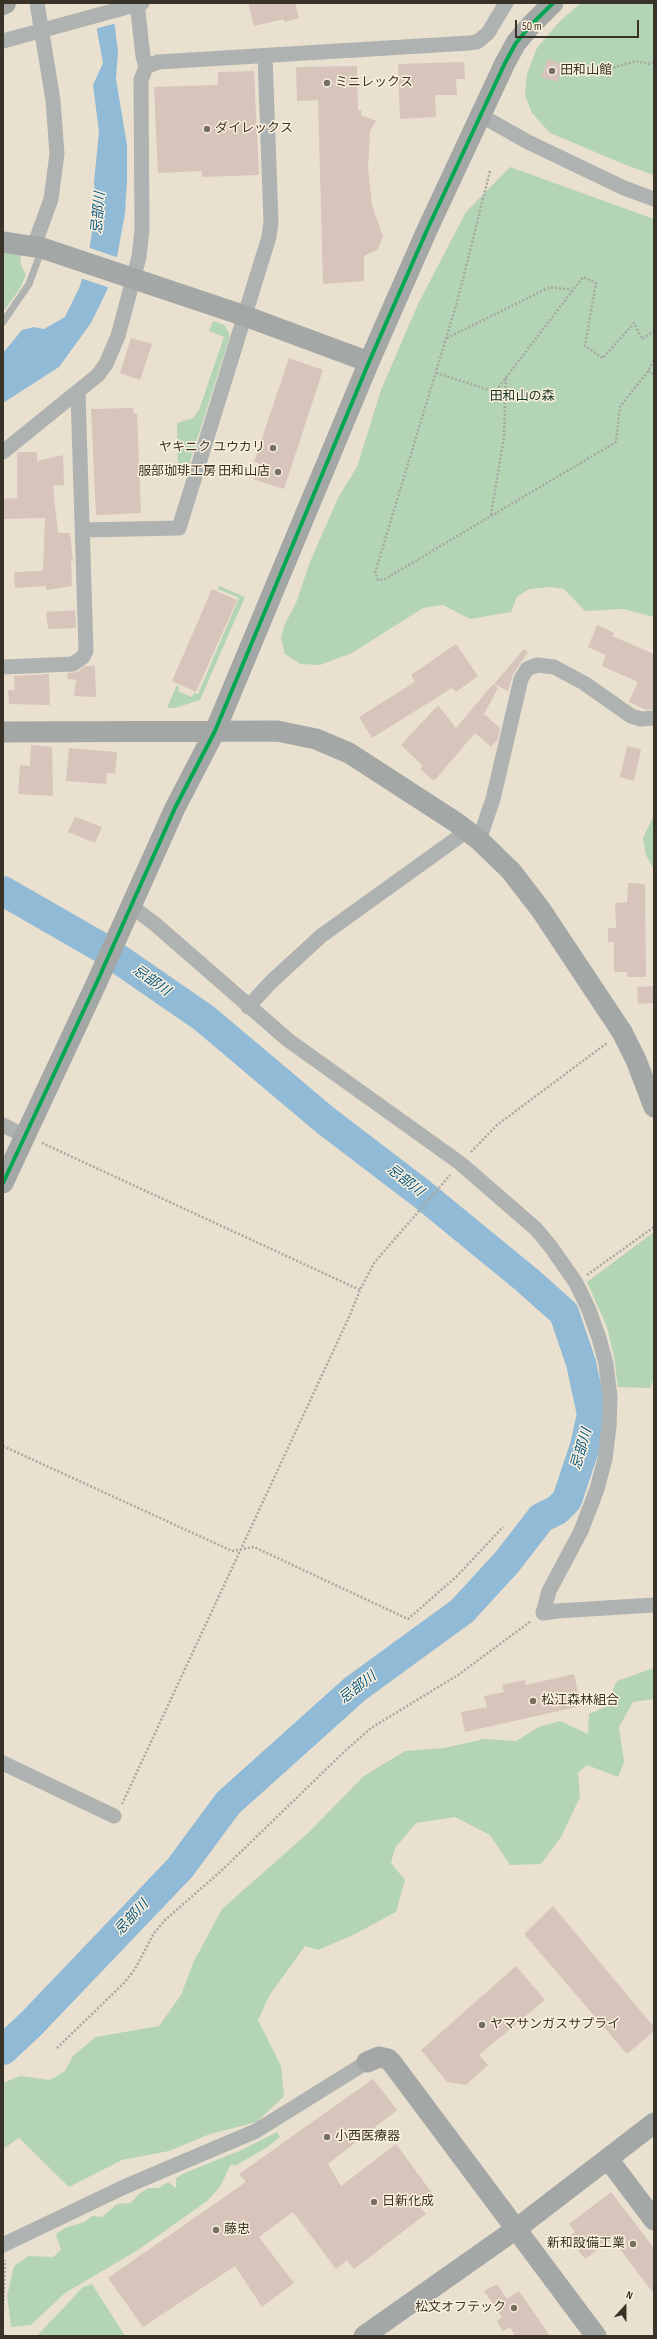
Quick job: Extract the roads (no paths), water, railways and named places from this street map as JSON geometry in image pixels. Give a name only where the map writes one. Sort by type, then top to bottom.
[{"type":"street","points":[[38,3],[48,28],[57,154],[52,198],[40,247]]},
{"type":"street","points":[[146,67],[158,62],[473,43],[488,33],[506,3]]},
{"type":"street","points":[[3,1183],[97,982],[175,808],[215,731],[251,640],[369,362],[480,115],[516,43],[553,3]]},
{"type":"street","points":[[3,41],[135,4],[142,56],[146,67],[141,80],[142,230],[139,257],[128,278],[118,336],[106,364],[98,375],[78,393],[3,452]]},
{"type":"street","points":[[83,530],[179,528],[265,254],[271,222],[265,56]]},
{"type":"street","points":[[480,115],[542,149],[624,188],[654,199]]},
{"type":"street","points":[[3,242],[40,247],[128,278],[245,316],[369,362]]},
{"type":"street","points":[[3,667],[73,664],[83,657],[86,642],[78,393]]},
{"type":"street","points":[[248,1007],[276,977],[321,936],[473,835],[493,799],[521,679],[527,669],[537,665],[554,667],[584,683],[631,716],[642,719],[654,718]]},
{"type":"street","points":[[3,732],[277,731],[316,739],[349,753],[473,835],[511,871],[541,910],[622,1032],[636,1060],[654,1108]]},
{"type":"street","points":[[130,909],[155,924],[248,1007],[305,1052],[459,1164],[536,1229],[551,1246],[576,1283],[589,1310],[606,1364],[610,1397],[609,1426],[605,1459],[597,1489],[581,1531],[549,1591],[543,1613],[557,1610],[654,1605]]},
{"type":"street","points":[[3,1125],[25,1136]]},
{"type":"street","points":[[3,1763],[114,1816]]},
{"type":"street","points":[[4,2244],[124,2188],[256,2132],[367,2062],[379,2057],[388,2059],[392,2063],[596,2336]]},
{"type":"street","points":[[364,2336],[516,2229],[654,2123]]},
{"type":"street","points":[[608,2159],[654,2220]]},
{"type":"lane","points":[[3,322],[29,284],[40,247]]},
{"type":"water","points":[[92,3],[112,3],[118,52],[116,79],[127,145],[127,181],[125,213],[117,257],[111,282],[91,323],[59,367],[3,403],[3,353],[22,330],[34,327],[44,329],[65,317],[80,286],[88,258],[96,205],[94,182],[99,132],[93,85],[103,63]]},
{"type":"waterway","name":"忌部川","points":[[3,891],[104,949],[204,1018],[325,1120],[422,1194],[527,1280],[564,1313],[581,1363],[592,1414],[585,1446],[567,1500],[557,1510],[541,1518],[507,1562],[462,1611],[355,1689],[228,1803],[180,1868],[30,2025],[3,2050]]},
{"type":"place","name":"田和山館","points":[[552,71]]},
{"type":"place","name":"ミニレックス","points":[[327,83]]},
{"type":"place","name":"ダイレックス","points":[[207,129]]},
{"type":"place","name":"ヤキニク ユウカリ","points":[[273,448]]},
{"type":"place","name":"服部珈琲工房 田和山店","points":[[278,472]]},
{"type":"place","name":"松江森林組合","points":[[533,1701]]},
{"type":"place","name":"ヤマサンガスサプライ","points":[[482,2025]]},
{"type":"place","name":"小西医療器","points":[[327,2137]]},
{"type":"place","name":"日新化成","points":[[374,2202]]},
{"type":"place","name":"藤忠","points":[[216,2230]]},
{"type":"place","name":"新和設備工業","points":[[633,2244]]},
{"type":"place","name":"松文オフテック","points":[[514,2308]]},
{"type":"park label","name":"田和山の森","points":[[522,397]]}]
